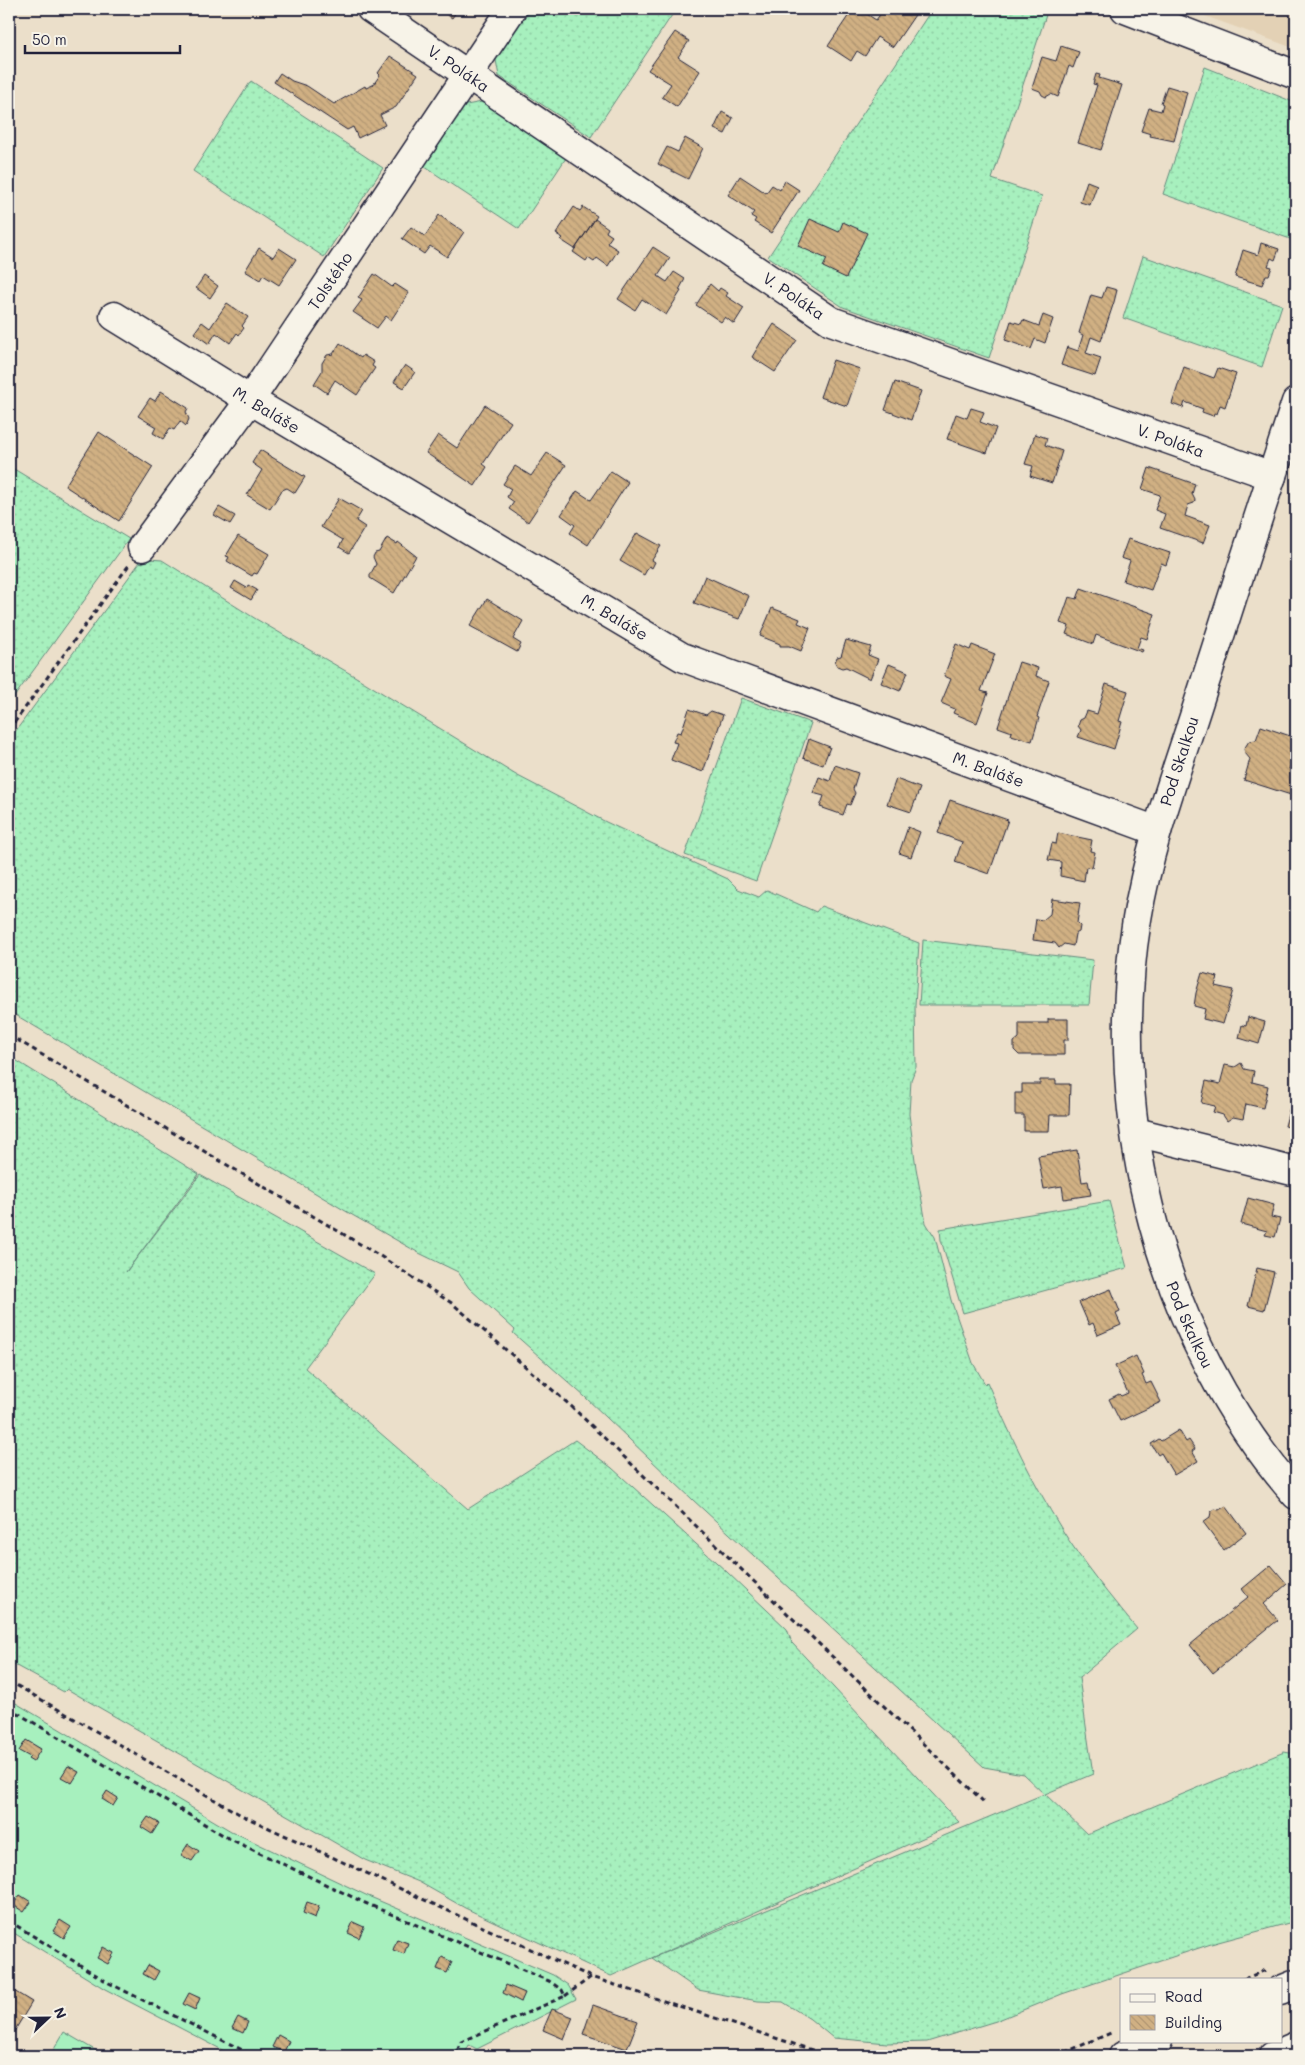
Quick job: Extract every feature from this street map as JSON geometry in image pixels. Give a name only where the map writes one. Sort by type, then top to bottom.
[{"type":"street","name":"V. Poláka","points":[[371,9],[831,321],[1272,476]]},
{"type":"street","name":"Tolstého","points":[[142,547],[250,400],[512,9]]},
{"type":"street","points":[[1142,12],[1296,75]]},
{"type":"street","name":"M. Baláše","points":[[114,316],[250,400],[682,657],[1157,831]]},
{"type":"street","name":"Pod Skalkou","points":[[1296,402],[1157,831],[1137,918],[1130,984],[1129,1057],[1136,1132],[1143,1176],[1153,1225],[1170,1280],[1200,1349],[1246,1430],[1296,1495]]},
{"type":"street","points":[[1136,1132],[1296,1172]]},
{"type":"street","points":[[1282,1990],[1296,1984]]},
{"type":"street","points":[[1118,2044],[1145,2042]]},
{"type":"street","points":[[1273,2056],[1296,2046]]},
{"type":"path","points":[[1292,9],[1296,11]]},
{"type":"path","points":[[9,730],[142,547]]},
{"type":"path","points":[[9,1034],[380,1256],[453,1304],[571,1406],[986,1804]]},
{"type":"path","points":[[9,1681],[241,1815],[591,1977],[830,2056]]},
{"type":"path","points":[[9,1708],[228,1838],[365,1903],[549,1982],[562,1990],[565,1996]]},
{"type":"path","points":[[9,1922],[108,1983],[254,2056]]},
{"type":"path","points":[[455,2056],[461,2042],[565,1996],[591,1977]]},
{"type":"path","points":[[1056,2056],[1118,2044]]},
{"type":"shaded area","points":[[1186,9],[1296,9],[1296,49]]},
{"type":"green space","points":[[525,9],[676,9],[591,137],[499,76],[495,55]]},
{"type":"green space","points":[[932,9],[1048,9],[992,179],[1042,196],[989,358],[843,307],[768,257]]},
{"type":"green space","points":[[1205,67],[1296,103],[1296,241],[1163,194]]},
{"type":"green space","points":[[251,81],[383,168],[324,257],[193,171]]},
{"type":"green space","points":[[482,102],[566,158],[519,229],[422,165],[461,106]]},
{"type":"green space","points":[[1143,256],[1282,305],[1262,367],[1123,318]]},
{"type":"green space","points":[[9,466],[129,539],[9,704]]},
{"type":"green space","points":[[149,559],[162,560],[256,619],[356,677],[516,775],[606,822],[728,879],[738,889],[759,897],[767,890],[816,912],[821,906],[919,943],[915,1005],[916,1067],[911,1080],[909,1114],[926,1223],[935,1237],[951,1300],[973,1363],[985,1384],[987,1382],[1012,1438],[1061,1528],[1078,1554],[1137,1629],[1079,1678],[1093,1774],[1045,1794],[1087,1834],[1284,1752],[1296,1754],[1296,1921],[1211,1944],[1062,1994],[996,2021],[927,2042],[887,2043],[833,2038],[810,2019],[783,2002],[758,2001],[698,1990],[652,1958],[1044,1794],[1023,1774],[984,1767],[693,1500],[585,1397],[513,1333],[515,1330],[469,1288],[458,1272],[419,1253],[354,1216],[9,1011],[9,740],[140,562]]},
{"type":"green space","points":[[741,698],[811,723],[756,881],[685,855]]},
{"type":"green space","points":[[923,940],[1093,960],[1089,1005],[919,1005]]},
{"type":"green space","points":[[9,1056],[199,1174],[126,1272],[200,1175],[375,1274],[305,1368],[468,1509],[575,1440],[612,1468],[787,1629],[792,1643],[959,1822],[611,1976],[465,1908],[419,1882],[365,1860],[67,1689],[64,1692],[9,1662]]},
{"type":"green space","points":[[1109,1201],[1127,1268],[963,1313],[941,1240],[940,1229]]},
{"type":"green space","points":[[9,1699],[231,1831],[368,1896],[553,1975],[568,1985],[576,1999],[477,2049],[469,2045],[464,2056],[234,2056],[105,1989],[9,1930]]},
{"type":"green space","points":[[64,2032],[105,2056],[50,2056]]},
{"type":"building","points":[[438,9],[458,9],[452,18]]},
{"type":"building","points":[[853,9],[859,9],[876,20],[884,9],[919,9],[893,47],[877,37],[865,56],[857,51],[851,61],[828,46]]},
{"type":"building","points":[[675,32],[689,41],[678,57],[700,71],[677,107],[662,97],[671,84],[648,70]]},
{"type":"building","points":[[1061,46],[1079,52],[1073,68],[1069,66],[1058,97],[1051,94],[1046,97],[1040,91],[1032,88],[1042,57],[1056,61]]},
{"type":"building","points":[[390,56],[418,74],[396,107],[380,115],[385,125],[358,138],[353,127],[347,130],[274,82],[280,73],[292,81],[307,86],[334,104],[365,86],[366,88],[373,85],[380,75],[378,73]]},
{"type":"building","points":[[1096,74],[1100,75],[1099,78],[1122,85],[1101,150],[1078,143],[1097,85],[1093,84]]},
{"type":"building","points":[[1167,86],[1187,92],[1174,141],[1150,136],[1151,134],[1141,131],[1149,108],[1161,111],[1163,104],[1161,103]]},
{"type":"building","points":[[722,112],[733,118],[725,134],[714,129]]},
{"type":"building","points":[[685,138],[703,148],[688,179],[658,164],[667,147],[678,152]]},
{"type":"building","points":[[740,176],[766,193],[772,185],[780,190],[785,181],[799,190],[771,233],[754,222],[756,219],[751,216],[754,212],[728,195]]},
{"type":"building","points":[[1087,181],[1097,185],[1090,205],[1080,202]]},
{"type":"building","points":[[574,207],[580,211],[583,207],[597,216],[575,249],[561,240],[563,238],[556,234]]},
{"type":"building","points":[[439,215],[464,232],[447,257],[430,246],[424,254],[402,239],[411,227],[425,236]]},
{"type":"building","points":[[595,219],[608,228],[606,232],[612,236],[607,243],[618,250],[608,266],[597,258],[594,262],[588,258],[586,261],[573,252]]},
{"type":"building","points":[[810,219],[839,232],[843,222],[867,233],[846,278],[823,267],[827,259],[798,246]]},
{"type":"building","points":[[1261,243],[1279,249],[1275,260],[1271,258],[1268,266],[1272,267],[1262,285],[1235,277],[1243,250],[1258,255]]},
{"type":"building","points":[[653,247],[670,258],[658,276],[667,282],[674,272],[685,279],[679,290],[681,291],[666,315],[642,299],[635,310],[618,299]]},
{"type":"building","points":[[259,248],[273,257],[279,248],[296,259],[279,285],[263,275],[260,280],[245,271]]},
{"type":"building","points":[[374,274],[392,287],[395,284],[409,293],[391,320],[386,316],[377,328],[353,312],[362,300],[358,298]]},
{"type":"building","points":[[204,276],[218,286],[210,298],[196,288]]},
{"type":"building","points":[[710,284],[718,291],[720,288],[728,293],[726,296],[744,308],[734,324],[725,317],[721,322],[696,305]]},
{"type":"building","points":[[1106,287],[1117,290],[1114,302],[1101,341],[1091,337],[1086,353],[1101,358],[1095,376],[1061,365],[1067,347],[1078,351],[1083,335],[1079,333],[1091,295],[1102,298]]},
{"type":"building","points":[[227,303],[248,317],[242,326],[244,328],[239,335],[237,333],[230,343],[216,333],[209,344],[194,333],[202,322],[210,328]]},
{"type":"building","points":[[1043,315],[1053,319],[1045,343],[1035,339],[1031,349],[1005,340],[1011,321],[1021,324],[1023,320],[1039,326]]},
{"type":"building","points":[[774,324],[797,340],[775,372],[752,357]]},
{"type":"building","points":[[340,343],[361,358],[363,355],[374,362],[372,366],[375,368],[357,395],[335,380],[327,393],[314,384],[322,371],[322,363],[327,355],[333,354]]},
{"type":"building","points":[[833,360],[860,369],[847,406],[820,397]]},
{"type":"building","points":[[405,365],[415,372],[404,388],[394,382]]},
{"type":"building","points":[[1184,367],[1214,378],[1218,368],[1236,374],[1225,407],[1220,405],[1217,414],[1214,413],[1213,416],[1202,412],[1203,409],[1185,402],[1183,408],[1172,404]]},
{"type":"building","points":[[895,382],[921,391],[911,420],[885,410]]},
{"type":"building","points":[[161,391],[188,408],[186,412],[189,419],[186,426],[180,421],[174,430],[170,428],[163,439],[153,433],[156,427],[138,416],[150,398],[155,401]]},
{"type":"building","points":[[485,405],[511,422],[483,464],[487,467],[475,486],[426,453],[438,435],[457,448]]},
{"type":"building","points":[[971,408],[984,412],[980,422],[996,428],[987,453],[947,439],[956,414],[967,418]]},
{"type":"building","points":[[99,432],[153,467],[119,521],[65,486]]},
{"type":"building","points":[[1035,434],[1047,438],[1045,445],[1062,451],[1052,483],[1030,476],[1033,466],[1025,464]]},
{"type":"building","points":[[260,450],[305,477],[295,493],[287,488],[282,490],[270,509],[247,495],[262,470],[252,463]]},
{"type":"building","points":[[547,453],[566,465],[528,522],[509,509],[514,502],[507,497],[511,489],[503,484],[515,466],[531,476]]},
{"type":"building","points":[[1149,468],[1195,484],[1192,494],[1195,500],[1194,503],[1188,505],[1185,516],[1210,525],[1203,543],[1160,528],[1165,514],[1155,510],[1160,495],[1142,489]]},
{"type":"building","points":[[611,471],[628,482],[588,545],[570,533],[575,525],[561,515],[577,491],[591,500]]},
{"type":"building","points":[[339,498],[362,511],[356,521],[365,527],[349,553],[339,547],[343,540],[321,527]]},
{"type":"building","points":[[219,507],[235,516],[230,524],[214,515]]},
{"type":"building","points":[[637,533],[661,546],[652,560],[655,562],[652,568],[649,566],[644,575],[620,561]]},
{"type":"building","points":[[238,536],[269,554],[257,574],[254,573],[252,576],[227,561],[229,557],[226,556]]},
{"type":"building","points":[[387,538],[397,544],[398,542],[416,556],[394,593],[370,578],[376,564],[373,557],[375,553],[379,552]]},
{"type":"building","points":[[1128,539],[1170,553],[1166,565],[1161,563],[1151,590],[1123,581],[1130,561],[1121,558]]},
{"type":"building","points":[[705,576],[749,596],[739,619],[694,603]]},
{"type":"building","points":[[235,581],[247,588],[248,585],[257,590],[251,600],[231,588]]},
{"type":"building","points":[[1081,588],[1155,614],[1147,639],[1141,637],[1137,648],[1143,650],[1142,652],[1096,635],[1093,644],[1066,634],[1069,626],[1060,623],[1069,597],[1077,599]]},
{"type":"building","points":[[487,599],[523,621],[513,639],[521,644],[517,652],[470,626]]},
{"type":"building","points":[[772,608],[800,619],[798,623],[810,628],[801,651],[789,646],[780,646],[780,644],[760,636]]},
{"type":"building","points":[[846,640],[871,647],[868,655],[878,659],[870,679],[846,667],[837,666],[835,662],[837,657],[841,656]]},
{"type":"building","points":[[956,644],[970,650],[972,645],[995,654],[981,691],[988,693],[977,723],[953,713],[955,709],[941,703],[951,679],[944,676]]},
{"type":"building","points":[[1019,662],[1038,668],[1036,676],[1049,681],[1037,717],[1039,718],[1032,741],[1011,735],[1012,732],[998,727]]},
{"type":"building","points":[[889,664],[908,672],[900,691],[881,683]]},
{"type":"building","points":[[1106,684],[1128,691],[1119,721],[1122,722],[1114,749],[1078,737],[1081,730],[1078,726],[1080,720],[1084,718],[1087,711],[1097,714]]},
{"type":"building","points":[[689,709],[706,715],[711,711],[723,715],[703,772],[671,760],[677,743],[673,742],[677,732],[681,733]]},
{"type":"building","points":[[1261,726],[1296,738],[1296,748],[1289,769],[1296,771],[1294,796],[1244,780],[1250,759],[1244,749],[1249,741],[1256,740]]},
{"type":"building","points":[[809,739],[830,747],[823,765],[803,758]]},
{"type":"building","points":[[835,765],[858,773],[853,789],[855,793],[850,805],[847,804],[843,815],[820,807],[824,796],[813,793],[819,777],[830,781]]},
{"type":"building","points":[[896,779],[920,788],[911,812],[887,804]]},
{"type":"building","points":[[950,800],[1008,820],[989,874],[955,862],[962,842],[938,833]]},
{"type":"building","points":[[908,827],[920,832],[911,857],[899,853]]},
{"type":"building","points":[[1058,833],[1092,840],[1090,851],[1095,852],[1092,868],[1086,867],[1084,881],[1060,876],[1061,862],[1048,860],[1052,843],[1056,844]]},
{"type":"building","points":[[1052,899],[1080,903],[1077,923],[1080,926],[1079,932],[1075,934],[1073,946],[1064,944],[1059,948],[1055,943],[1033,940],[1036,919],[1043,920],[1050,914]]},
{"type":"building","points":[[1202,973],[1218,977],[1215,986],[1233,990],[1223,1024],[1203,1019],[1205,1009],[1194,1006]]},
{"type":"building","points":[[1248,1017],[1265,1022],[1259,1044],[1239,1038],[1242,1025],[1246,1026]]},
{"type":"building","points":[[1048,1019],[1068,1019],[1068,1040],[1064,1040],[1064,1055],[1019,1055],[1014,1050],[1014,1042],[1019,1038],[1019,1023],[1048,1023]]},
{"type":"building","points":[[1241,1063],[1244,1069],[1254,1071],[1252,1082],[1268,1086],[1263,1108],[1246,1104],[1243,1119],[1233,1117],[1227,1121],[1223,1115],[1213,1112],[1215,1106],[1201,1103],[1206,1081],[1220,1084],[1225,1065],[1235,1067]]},
{"type":"building","points":[[1040,1080],[1056,1080],[1056,1084],[1070,1084],[1069,1115],[1050,1115],[1049,1131],[1024,1131],[1024,1115],[1015,1115],[1015,1093],[1022,1093],[1022,1084],[1040,1084]]},
{"type":"building","points":[[1296,1087],[1296,1129],[1285,1126]]},
{"type":"building","points":[[1077,1150],[1082,1182],[1088,1181],[1091,1195],[1064,1199],[1062,1186],[1044,1189],[1038,1156]]},
{"type":"building","points":[[1248,1198],[1274,1205],[1271,1217],[1280,1219],[1275,1237],[1265,1235],[1267,1231],[1241,1224]]},
{"type":"building","points":[[1257,1268],[1274,1272],[1264,1310],[1248,1306]]},
{"type":"building","points":[[1111,1289],[1120,1312],[1116,1314],[1121,1325],[1098,1335],[1093,1323],[1089,1325],[1079,1302]]},
{"type":"building","points":[[1136,1356],[1146,1384],[1151,1382],[1161,1402],[1120,1421],[1109,1399],[1119,1394],[1121,1396],[1128,1393],[1115,1366]]},
{"type":"building","points":[[1179,1430],[1186,1442],[1189,1440],[1195,1449],[1192,1451],[1198,1461],[1174,1475],[1161,1453],[1158,1455],[1151,1444],[1159,1439],[1161,1441]]},
{"type":"building","points":[[1226,1506],[1246,1533],[1224,1550],[1203,1522],[1210,1517],[1211,1512],[1215,1509],[1219,1510]]},
{"type":"building","points":[[1271,1565],[1287,1584],[1264,1604],[1278,1620],[1213,1673],[1190,1645],[1248,1597],[1242,1589]]},
{"type":"building","points":[[26,1740],[41,1749],[33,1762],[28,1759],[30,1757],[19,1751]]},
{"type":"building","points":[[68,1766],[79,1772],[72,1783],[61,1777]]},
{"type":"building","points":[[107,1791],[118,1798],[113,1806],[102,1799]]},
{"type":"building","points":[[148,1817],[159,1823],[152,1834],[141,1827]]},
{"type":"building","points":[[188,1844],[199,1851],[192,1861],[181,1855]]},
{"type":"building","points":[[20,1895],[31,1902],[24,1912],[13,1905]]},
{"type":"building","points":[[307,1902],[319,1906],[315,1918],[303,1913]]},
{"type":"building","points":[[60,1920],[71,1927],[64,1938],[53,1931]]},
{"type":"building","points":[[353,1922],[364,1927],[359,1938],[348,1933]]},
{"type":"building","points":[[397,1939],[408,1943],[404,1954],[393,1950]]},
{"type":"building","points":[[103,1947],[114,1953],[108,1964],[97,1958]]},
{"type":"building","points":[[442,1957],[452,1962],[447,1973],[437,1969]]},
{"type":"building","points":[[148,1965],[159,1971],[154,1980],[143,1974]]},
{"type":"building","points":[[506,1985],[525,1993],[521,2002],[503,1993]]},
{"type":"building","points":[[9,1988],[32,2002],[9,2040]]},
{"type":"building","points":[[189,1993],[200,1998],[195,2010],[183,2004]]},
{"type":"building","points":[[593,2005],[638,2021],[627,2049],[583,2034]]},
{"type":"building","points":[[552,2009],[573,2017],[564,2039],[543,2030]]},
{"type":"building","points":[[238,2017],[248,2022],[243,2033],[232,2028]]},
{"type":"building","points":[[278,2035],[289,2041],[284,2052],[272,2047]]}]
